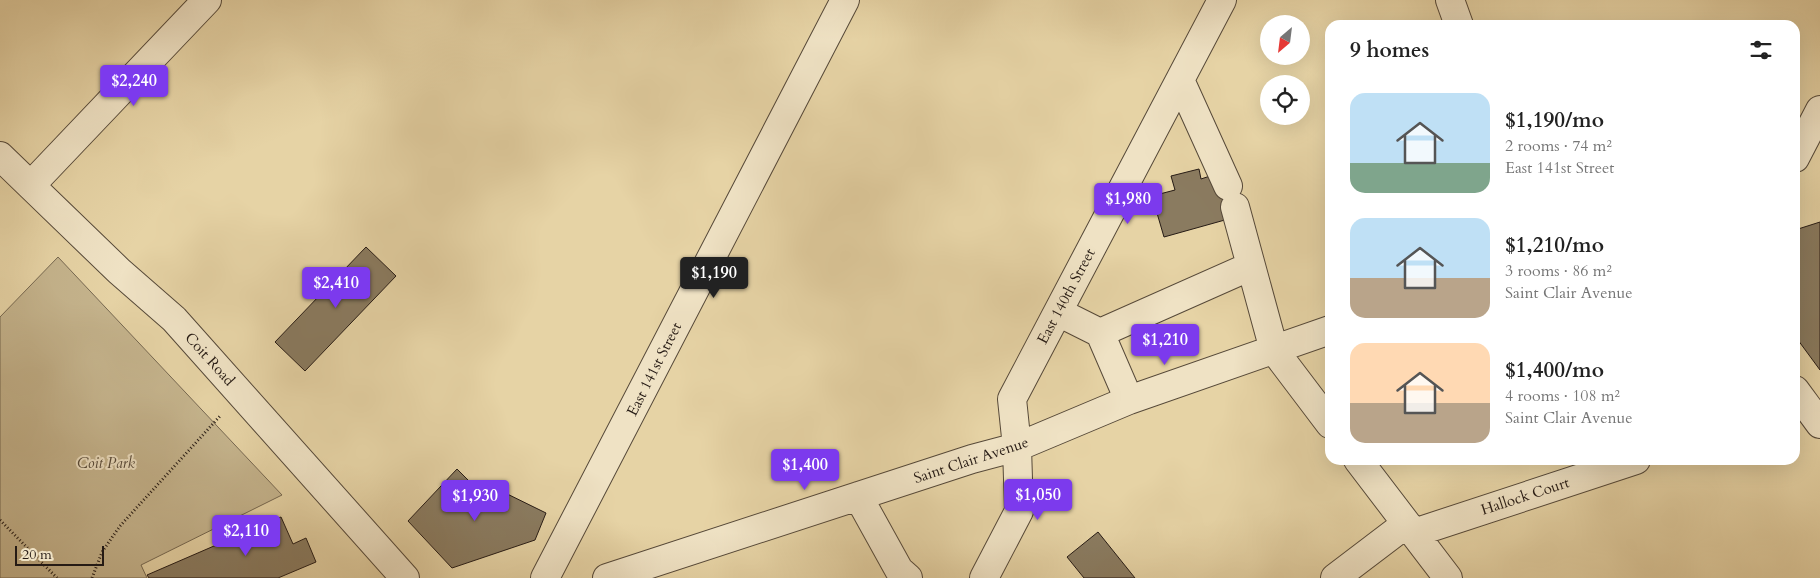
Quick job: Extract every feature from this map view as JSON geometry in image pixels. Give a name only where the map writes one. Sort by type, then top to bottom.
[{"type":"street","points":[[31,185],[207,0]]},
{"type":"street","name":"East 141st Street","points":[[545,578],[845,0]]},
{"type":"street","name":"East 140th Street","points":[[984,578],[1019,511],[1017,447],[1012,399],[1222,0]]},
{"type":"street","points":[[1450,0],[1457,20]]},
{"type":"street","points":[[1180,80],[1232,196],[1274,350],[1325,417]]},
{"type":"street","points":[[1800,149],[1820,110]]},
{"type":"street","points":[[1800,158],[1820,153]]},
{"type":"street","name":"Coit Road","points":[[0,156],[119,271],[174,319],[405,578]]},
{"type":"street","points":[[1100,333],[1251,266]]},
{"type":"street","points":[[1058,312],[1100,333],[1130,400]]},
{"type":"street","name":"Saint Clair Avenue","points":[[607,578],[972,459],[1017,447],[1130,400],[1325,332]]},
{"type":"street","points":[[1362,465],[1448,578]]},
{"type":"street","name":"Hallock Court","points":[[1334,578],[1410,528],[1619,465]]},
{"type":"street","points":[[858,496],[899,575]]},
{"type":"path","points":[[92,578],[102,552],[120,526],[222,414]]},
{"type":"path","points":[[0,520],[57,578]]},
{"type":"green space","name":"Coit Park","points":[[58,257],[282,495],[141,565],[147,578],[0,578],[0,317]]},
{"type":"building","points":[[1199,169],[1201,179],[1213,175],[1240,205],[1232,218],[1164,237],[1152,196],[1175,190],[1171,176]]},
{"type":"building","points":[[1820,222],[1820,370],[1800,343],[1800,228]]},
{"type":"building","points":[[366,247],[396,276],[305,371],[275,342]]},
{"type":"building","points":[[457,469],[482,494],[495,488],[546,513],[535,540],[452,568],[408,521]]},
{"type":"building","points":[[281,517],[293,544],[306,538],[316,562],[278,578],[149,578],[147,575]]},
{"type":"building","points":[[1098,532],[1135,578],[1084,578],[1067,557]]}]
